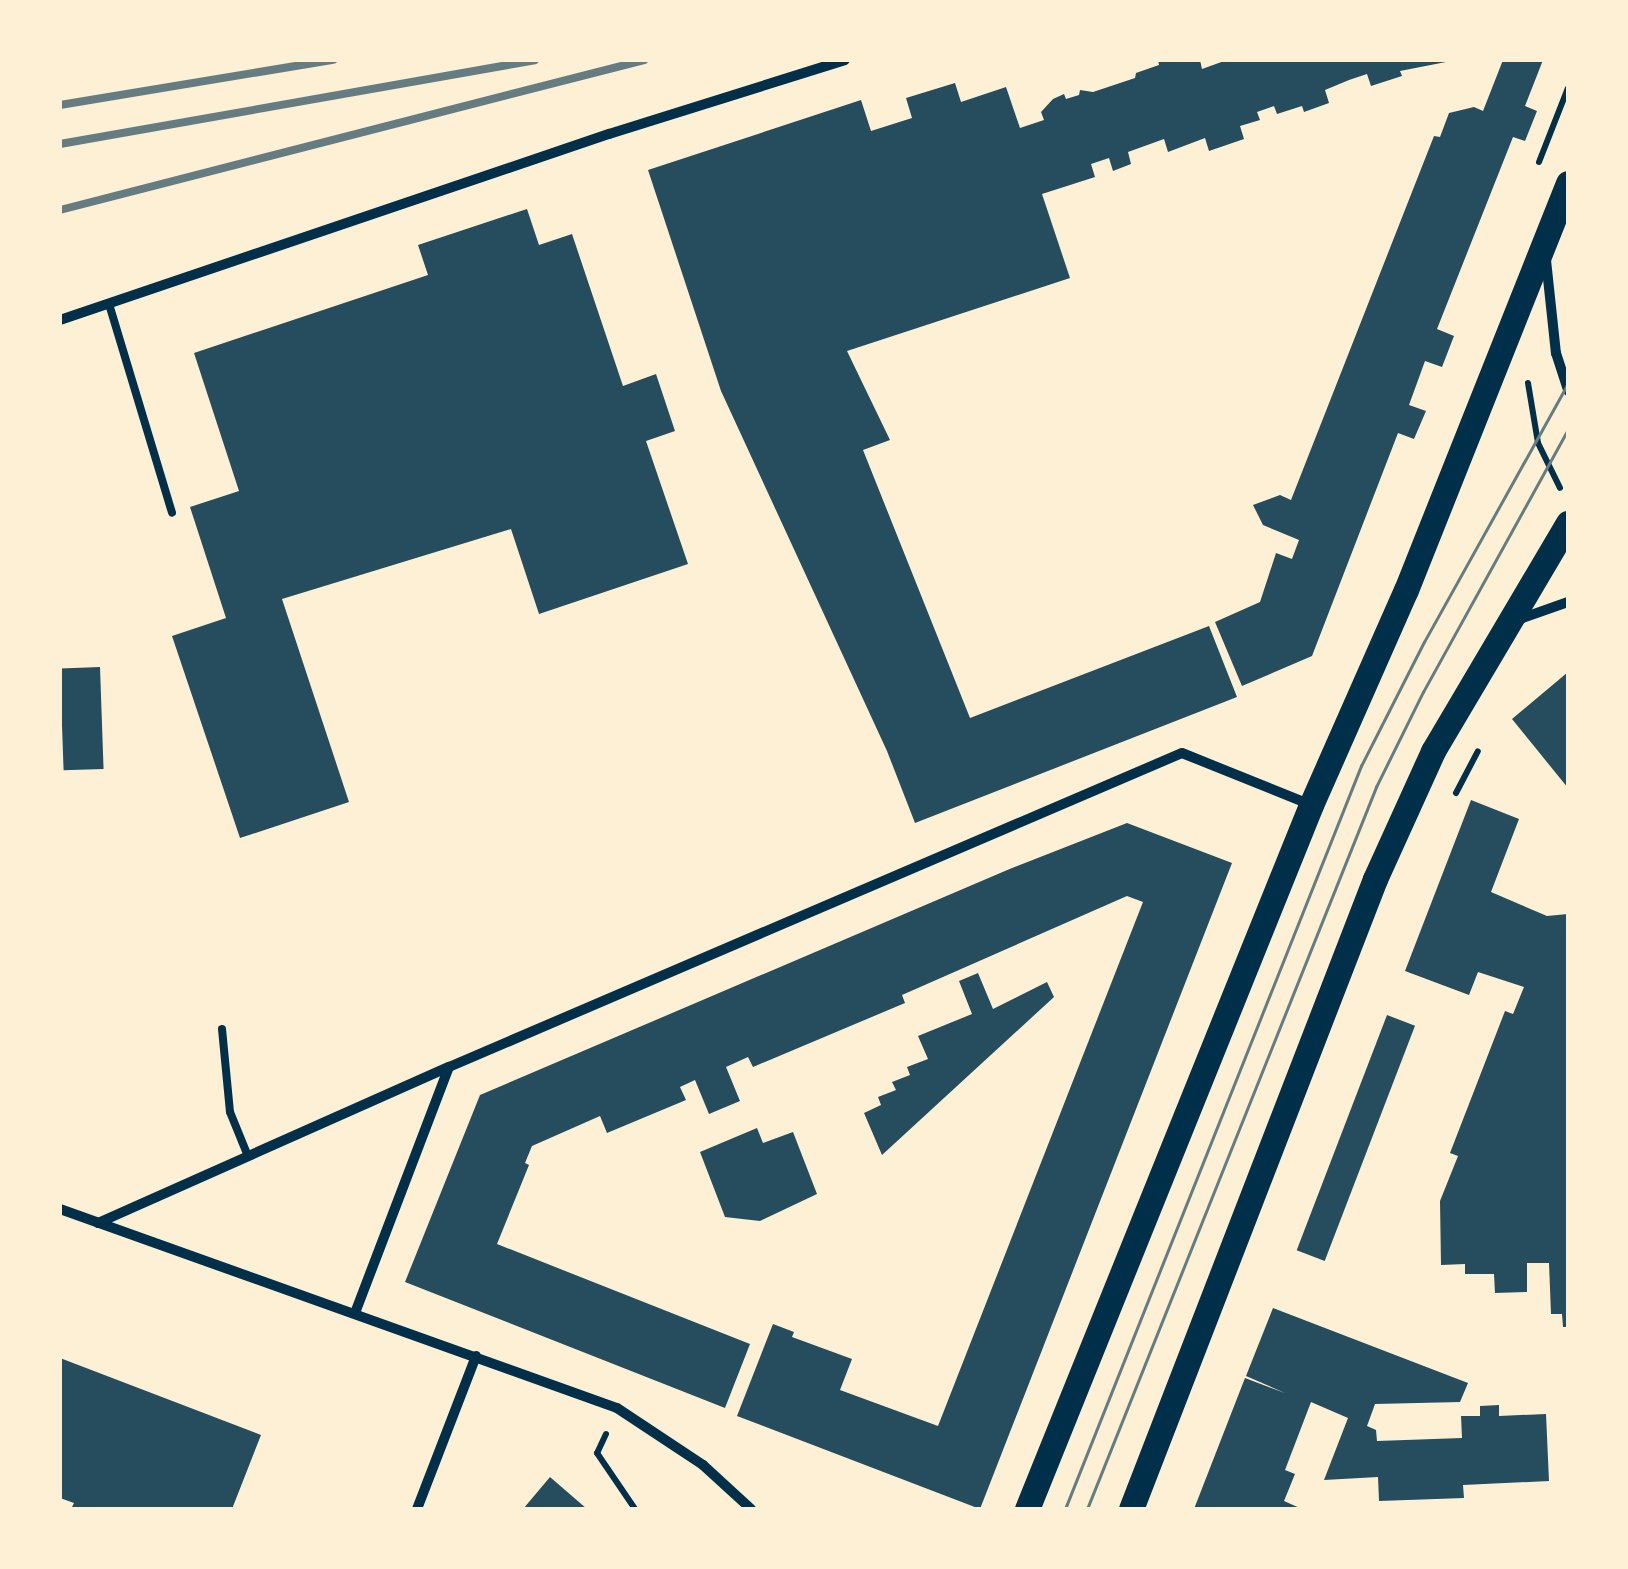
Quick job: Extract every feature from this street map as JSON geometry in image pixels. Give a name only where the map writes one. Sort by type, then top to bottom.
[{"type":"main road","points":[[1028,1509],[1311,805],[1406,590],[1568,182]]},
{"type":"main road","points":[[1131,1509],[1375,880],[1434,751],[1568,523]]},
{"type":"street","points":[[60,320],[610,134],[845,60]]},
{"type":"street","points":[[1544,244],[1554,339],[1568,390]]},
{"type":"street","points":[[1507,624],[1568,602]]},
{"type":"street","points":[[98,1223],[449,1067],[1182,753],[1311,805]]},
{"type":"street","points":[[355,1313],[449,1067]]},
{"type":"street","points":[[60,1209],[617,1408],[702,1465],[751,1509]]},
{"type":"street","points":[[417,1509],[476,1356]]},
{"type":"lane","points":[[109,304],[172,513]]},
{"type":"lane","points":[[222,1030],[230,1112],[248,1156]]},
{"type":"path","points":[[1496,365],[1527,379],[1538,443],[1554,484],[1568,494]]},
{"type":"path","points":[[1451,805],[1486,736]]},
{"type":"path","points":[[617,1408],[597,1453],[634,1509]]},
{"type":"building","points":[[1158,60],[1200,60],[1202,69],[1227,60],[1451,61],[1400,71],[1402,76],[1371,86],[1367,74],[1349,80],[1325,90],[1329,103],[1304,112],[1302,106],[1277,114],[1274,106],[1257,112],[1260,120],[1240,126],[1244,139],[1209,151],[1205,138],[1168,152],[1164,139],[1128,152],[1131,164],[1113,171],[1109,158],[1091,164],[1095,177],[1042,194],[1070,278],[847,351],[890,440],[863,450],[970,718],[1209,626],[1237,697],[915,823],[887,751],[721,391],[648,170],[861,100],[871,131],[912,118],[906,98],[955,83],[961,102],[1006,87],[1020,128],[1044,120],[1041,112],[1053,99],[1064,94],[1066,99],[1079,95],[1080,90],[1093,92],[1135,78],[1136,73],[1159,65]]},
{"type":"building","points":[[1503,60],[1543,60],[1525,106],[1537,111],[1525,141],[1513,137],[1437,329],[1454,336],[1442,367],[1425,361],[1409,405],[1426,411],[1414,439],[1398,433],[1312,656],[1242,686],[1215,622],[1260,602],[1276,553],[1292,559],[1299,540],[1263,525],[1253,505],[1280,495],[1291,500],[1434,136],[1440,137],[1449,113],[1474,107],[1483,111]]},
{"type":"building","points":[[527,209],[539,245],[572,234],[623,386],[656,374],[675,431],[646,441],[688,564],[539,614],[511,529],[282,599],[349,802],[240,838],[172,636],[226,618],[190,507],[239,491],[194,353],[428,275],[418,245]]},
{"type":"building","points":[[100,667],[104,769],[64,770],[60,668]]},
{"type":"building","points":[[1568,672],[1568,788],[1512,719]]},
{"type":"building","points":[[1471,800],[1519,819],[1491,892],[1547,916],[1568,914],[1568,1327],[1563,1327],[1562,1314],[1551,1314],[1549,1263],[1527,1263],[1527,1292],[1495,1293],[1494,1274],[1465,1274],[1465,1264],[1441,1265],[1440,1201],[1458,1156],[1450,1153],[1505,1011],[1513,1014],[1524,987],[1478,972],[1469,995],[1405,971]]},
{"type":"building","points":[[1127,823],[1232,863],[980,1509],[737,1416],[773,1324],[794,1332],[792,1337],[852,1359],[840,1390],[938,1426],[1143,902],[1127,896],[902,995],[905,1003],[753,1067],[748,1057],[726,1067],[740,1101],[709,1114],[695,1080],[680,1087],[686,1100],[607,1133],[600,1116],[532,1146],[525,1163],[529,1165],[497,1244],[750,1344],[725,1408],[405,1282],[480,1095],[1012,868]]},
{"type":"building","points":[[978,973],[993,1009],[1047,982],[1054,997],[882,1155],[864,1113],[881,1105],[878,1097],[896,1090],[892,1082],[910,1075],[907,1067],[928,1059],[918,1036],[972,1014],[959,981]]},
{"type":"building","points":[[1387,1015],[1415,1026],[1325,1261],[1297,1250]]},
{"type":"building","points":[[757,1128],[763,1143],[793,1132],[817,1194],[760,1221],[725,1217],[700,1152]]},
{"type":"building","points":[[1273,1308],[1468,1383],[1460,1402],[1375,1404],[1367,1426],[1376,1430],[1377,1441],[1462,1438],[1461,1416],[1480,1416],[1480,1406],[1499,1405],[1499,1416],[1546,1414],[1549,1481],[1463,1485],[1464,1498],[1379,1501],[1378,1477],[1324,1480],[1348,1418],[1311,1402],[1285,1470],[1295,1474],[1284,1501],[1302,1509],[1194,1509],[1245,1378],[1285,1393],[1246,1376]]},
{"type":"building","points":[[60,1358],[261,1435],[232,1509],[71,1509],[74,1503],[60,1498]]},
{"type":"building","points":[[550,1477],[587,1509],[523,1509]]},
{"type":"tram line","points":[[1065,1509],[1361,766],[1424,642],[1568,383]]},
{"type":"tram line","points":[[1087,1509],[1376,787],[1423,692],[1568,429]]},
{"type":"railway","points":[[60,105],[333,60]]},
{"type":"railway","points":[[60,144],[535,60]]},
{"type":"railway","points":[[60,210],[644,60]]}]
